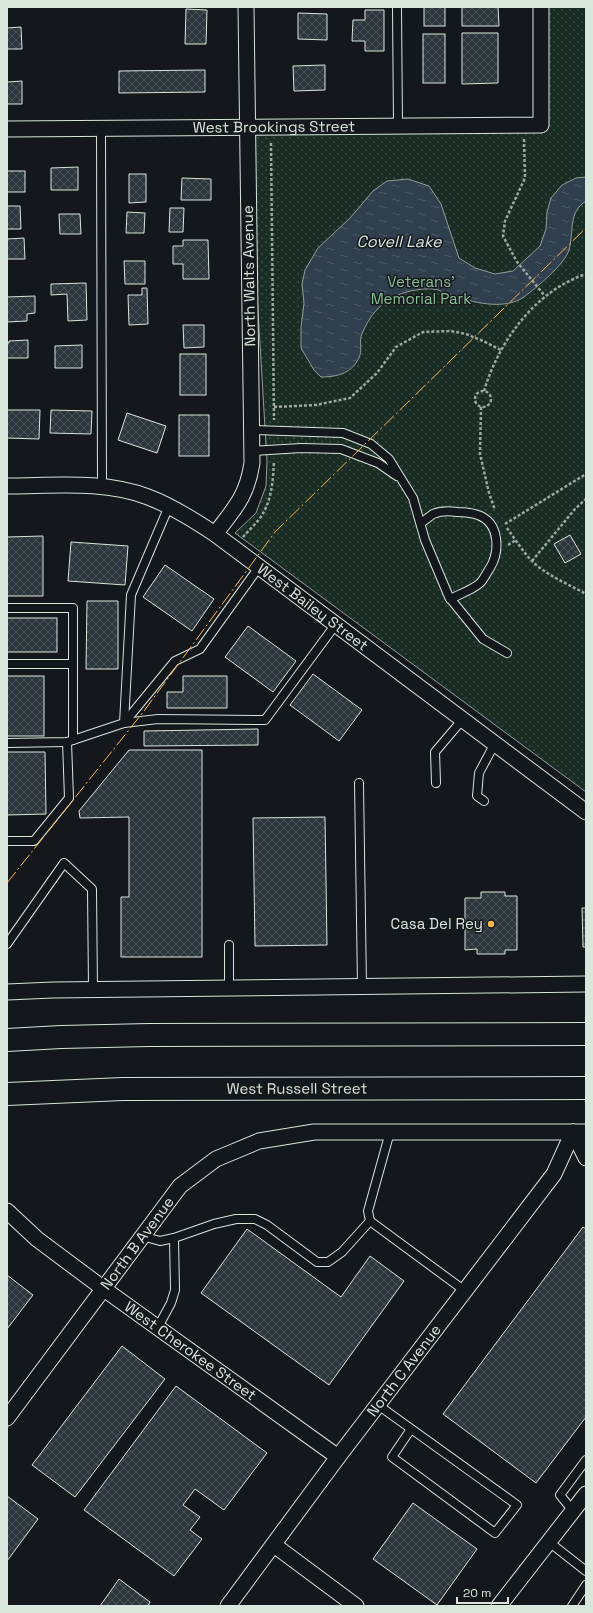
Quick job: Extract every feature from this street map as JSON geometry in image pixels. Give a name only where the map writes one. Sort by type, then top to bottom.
[{"type":"highway","points":[[7,1040],[149,1035],[586,1034]]},
{"type":"highway","name":"West Russell Street","points":[[7,1094],[123,1089],[586,1088]]},
{"type":"street","name":"North Walts Avenue","points":[[215,534],[240,503],[250,474],[252,451],[246,7]]},
{"type":"street","name":"West Brookings Street","points":[[7,128],[541,125],[541,7]]},
{"type":"street","name":"West Bailey Street","points":[[7,486],[102,487],[131,492],[148,497],[189,517],[233,547],[586,812]]},
{"type":"street","points":[[7,992],[586,984]]},
{"type":"street","name":"North B Avenue","points":[[7,1418],[180,1186],[216,1159],[259,1141],[314,1132],[390,1132]]},
{"type":"street","points":[[390,1132],[580,1132],[586,1158]]},
{"type":"street","name":"North C Avenue","points":[[228,1606],[338,1457],[554,1174],[580,1132]]},
{"type":"street","name":"West Cherokee Street","points":[[7,1211],[37,1239],[104,1289],[338,1457]]},
{"type":"street","points":[[499,1606],[586,1494]]},
{"type":"street","points":[[274,1545],[356,1606]]},
{"type":"lane","points":[[397,7],[398,126]]},
{"type":"lane","points":[[101,128],[102,487]]},
{"type":"lane","points":[[252,430],[344,433],[371,444],[389,459],[413,498],[426,540],[450,598],[483,639],[507,653]]},
{"type":"lane","points":[[252,451],[301,448],[341,449],[378,463],[399,477]]},
{"type":"lane","points":[[124,723],[131,595],[169,506]]},
{"type":"lane","points":[[420,523],[434,514],[449,511],[468,512],[480,515],[487,521],[494,531],[497,540],[497,552],[494,561],[480,584],[450,598]]},
{"type":"lane","points":[[124,723],[175,661],[200,649],[259,567]]},
{"type":"lane","points":[[7,608],[73,608],[69,798],[34,841],[7,842]]},
{"type":"lane","points":[[7,743],[70,741],[124,723],[158,719],[265,720],[336,624]]},
{"type":"lane","points":[[7,664],[73,664]]},
{"type":"lane","points":[[436,782],[435,752],[462,719]]},
{"type":"lane","points":[[484,801],[477,796],[479,773],[495,744]]},
{"type":"lane","points":[[359,783],[362,987]]},
{"type":"lane","points":[[7,944],[64,863],[92,889],[93,990]]},
{"type":"lane","points":[[228,944],[229,988]]},
{"type":"lane","points":[[390,1132],[368,1211],[370,1221],[465,1291]]},
{"type":"lane","points":[[142,1236],[160,1241],[174,1238],[214,1224],[236,1219],[256,1219],[268,1225],[316,1262],[328,1262],[342,1252],[370,1221]]},
{"type":"lane","points":[[158,1327],[171,1302],[175,1290],[174,1238]]},
{"type":"lane","points":[[378,1405],[517,1505],[495,1534],[392,1457],[411,1429]]},
{"type":"lane","points":[[573,1511],[560,1495],[586,1460]]},
{"type":"lane","points":[[549,1542],[586,1570]]},
{"type":"lane","points":[[572,1606],[586,1585]]},
{"type":"path","points":[[523,125],[525,178],[505,221],[503,230],[506,243],[517,262],[545,296]]},
{"type":"path","points":[[271,127],[274,430]]},
{"type":"path","points":[[484,391],[501,350],[525,316],[545,296],[566,282],[586,274]]},
{"type":"path","points":[[274,407],[316,406],[350,398],[377,373],[396,346],[423,332],[451,331],[466,334],[501,350]]},
{"type":"path","points":[[481,407],[486,406],[491,401],[489,394],[484,391],[479,392],[475,396],[477,404],[481,407],[480,454],[489,493],[498,515]]},
{"type":"path","points":[[233,547],[261,517],[268,504],[273,481],[274,450]]},
{"type":"path","points":[[505,524],[586,474]]},
{"type":"path","points":[[532,561],[575,508],[586,499]]},
{"type":"path","points":[[501,520],[532,561],[559,580],[586,594]]},
{"type":"green space","name":"Veterans' Memorial Park","points":[[541,7],[586,7],[586,792],[235,533],[256,513],[266,486],[267,461],[247,127],[541,125]]},
{"type":"water","name":"Covell Lake","points":[[586,177],[586,201],[576,211],[569,250],[566,256],[550,275],[524,297],[507,304],[487,304],[468,300],[435,289],[410,291],[386,302],[368,321],[361,336],[360,355],[354,366],[344,373],[333,376],[321,377],[314,370],[301,348],[301,327],[304,303],[302,284],[305,270],[318,248],[350,218],[373,191],[387,181],[408,179],[429,186],[441,204],[459,258],[475,268],[495,274],[513,271],[540,246],[546,229],[547,212],[551,198],[562,185],[576,178]]},
{"type":"building","points":[[424,7],[445,7],[445,26],[424,26]]},
{"type":"building","points":[[462,7],[498,7],[499,26],[462,26]]},
{"type":"building","points":[[186,9],[207,10],[206,44],[185,44]]},
{"type":"building","points":[[365,10],[384,10],[384,51],[365,51],[365,41],[352,41],[353,20],[365,20]]},
{"type":"building","points":[[298,13],[327,14],[327,40],[298,39]]},
{"type":"building","points":[[21,27],[22,49],[7,49],[7,28]]},
{"type":"building","points":[[462,33],[498,33],[498,83],[462,84]]},
{"type":"building","points":[[423,34],[445,34],[445,83],[423,83]]},
{"type":"building","points":[[325,65],[325,90],[294,91],[293,66]]},
{"type":"building","points":[[205,70],[205,92],[119,93],[119,71]]},
{"type":"building","points":[[22,81],[22,104],[7,104],[7,82]]},
{"type":"building","points":[[78,167],[78,190],[51,190],[51,168]]},
{"type":"building","points":[[7,171],[25,171],[25,192],[7,192]]},
{"type":"building","points":[[129,174],[146,174],[146,202],[129,203]]},
{"type":"building","points":[[182,178],[211,179],[211,200],[181,200]]},
{"type":"building","points":[[7,206],[20,206],[21,229],[7,229]]},
{"type":"building","points":[[170,208],[184,208],[183,232],[169,232]]},
{"type":"building","points":[[127,212],[145,213],[144,233],[126,233]]},
{"type":"building","points":[[59,214],[80,214],[81,234],[60,234]]},
{"type":"building","points":[[24,238],[25,259],[7,259],[7,239]]},
{"type":"building","points":[[183,240],[208,240],[209,279],[183,279],[183,264],[173,264],[173,246],[183,246]]},
{"type":"building","points":[[124,261],[145,261],[145,284],[125,284]]},
{"type":"building","points":[[86,283],[87,320],[68,321],[67,294],[51,295],[51,284]]},
{"type":"building","points":[[142,288],[147,288],[148,324],[129,325],[128,295],[142,295]]},
{"type":"building","points":[[35,296],[35,313],[27,314],[27,321],[7,322],[7,297]]},
{"type":"building","points":[[183,325],[204,325],[204,347],[184,348]]},
{"type":"building","points":[[28,340],[28,358],[7,358],[7,343],[9,343],[9,341]]},
{"type":"building","points":[[82,345],[82,368],[55,368],[55,346]]},
{"type":"building","points":[[180,354],[206,354],[206,395],[180,395]]},
{"type":"building","points":[[7,410],[40,410],[39,439],[7,438]]},
{"type":"building","points":[[51,410],[92,411],[91,434],[50,433]]},
{"type":"building","points":[[127,413],[166,426],[157,453],[118,440]]},
{"type":"building","points":[[179,415],[209,415],[209,456],[179,456]]},
{"type":"building","points":[[570,535],[581,554],[565,563],[554,544]]},
{"type":"building","points":[[43,536],[43,596],[7,596],[7,537]]},
{"type":"building","points":[[71,542],[128,546],[125,585],[68,581]]},
{"type":"building","points":[[165,565],[214,599],[192,631],[143,597]]},
{"type":"building","points":[[87,601],[118,601],[118,669],[86,669]]},
{"type":"building","points":[[7,618],[57,618],[57,652],[7,652]]},
{"type":"building","points":[[248,626],[296,661],[273,692],[225,657]]},
{"type":"building","points":[[313,674],[362,710],[339,741],[290,705]]},
{"type":"building","points":[[7,676],[44,676],[44,736],[7,736]]},
{"type":"building","points":[[183,676],[227,676],[227,708],[167,708],[167,692],[183,692]]},
{"type":"building","points":[[258,729],[258,745],[144,746],[144,731]]},
{"type":"building","points":[[129,750],[202,750],[202,957],[121,957],[121,897],[129,897],[129,817],[80,818],[79,811]]},
{"type":"building","points":[[7,752],[45,752],[46,814],[7,815]]},
{"type":"building","points":[[325,817],[327,945],[255,946],[253,818]]},
{"type":"building","name":"Casa Del Rey","points":[[481,892],[505,892],[505,896],[517,896],[517,950],[505,950],[505,954],[477,954],[477,949],[465,950],[465,898],[481,898]]},
{"type":"building","points":[[582,908],[586,908],[586,947],[583,947]]},
{"type":"building","points":[[583,1227],[586,1229],[586,1417],[536,1483],[443,1414]]},
{"type":"building","points":[[247,1229],[341,1297],[370,1256],[404,1281],[329,1385],[201,1293]]},
{"type":"building","points":[[7,1275],[33,1295],[7,1329]]},
{"type":"building","points":[[122,1346],[165,1379],[75,1497],[32,1465]]},
{"type":"building","points":[[176,1386],[267,1453],[224,1510],[195,1489],[183,1505],[200,1517],[190,1530],[202,1539],[174,1576],[84,1510]]},
{"type":"building","points":[[7,1496],[38,1519],[7,1561]]},
{"type":"building","points":[[413,1503],[477,1549],[437,1605],[373,1559]]},
{"type":"building","points":[[119,1579],[150,1602],[148,1606],[100,1606]]},
{"type":"power","points":[[7,883],[144,711],[275,532],[586,228]]},
{"type":"place","name":"Casa Del Rey","points":[[491,924]]}]
